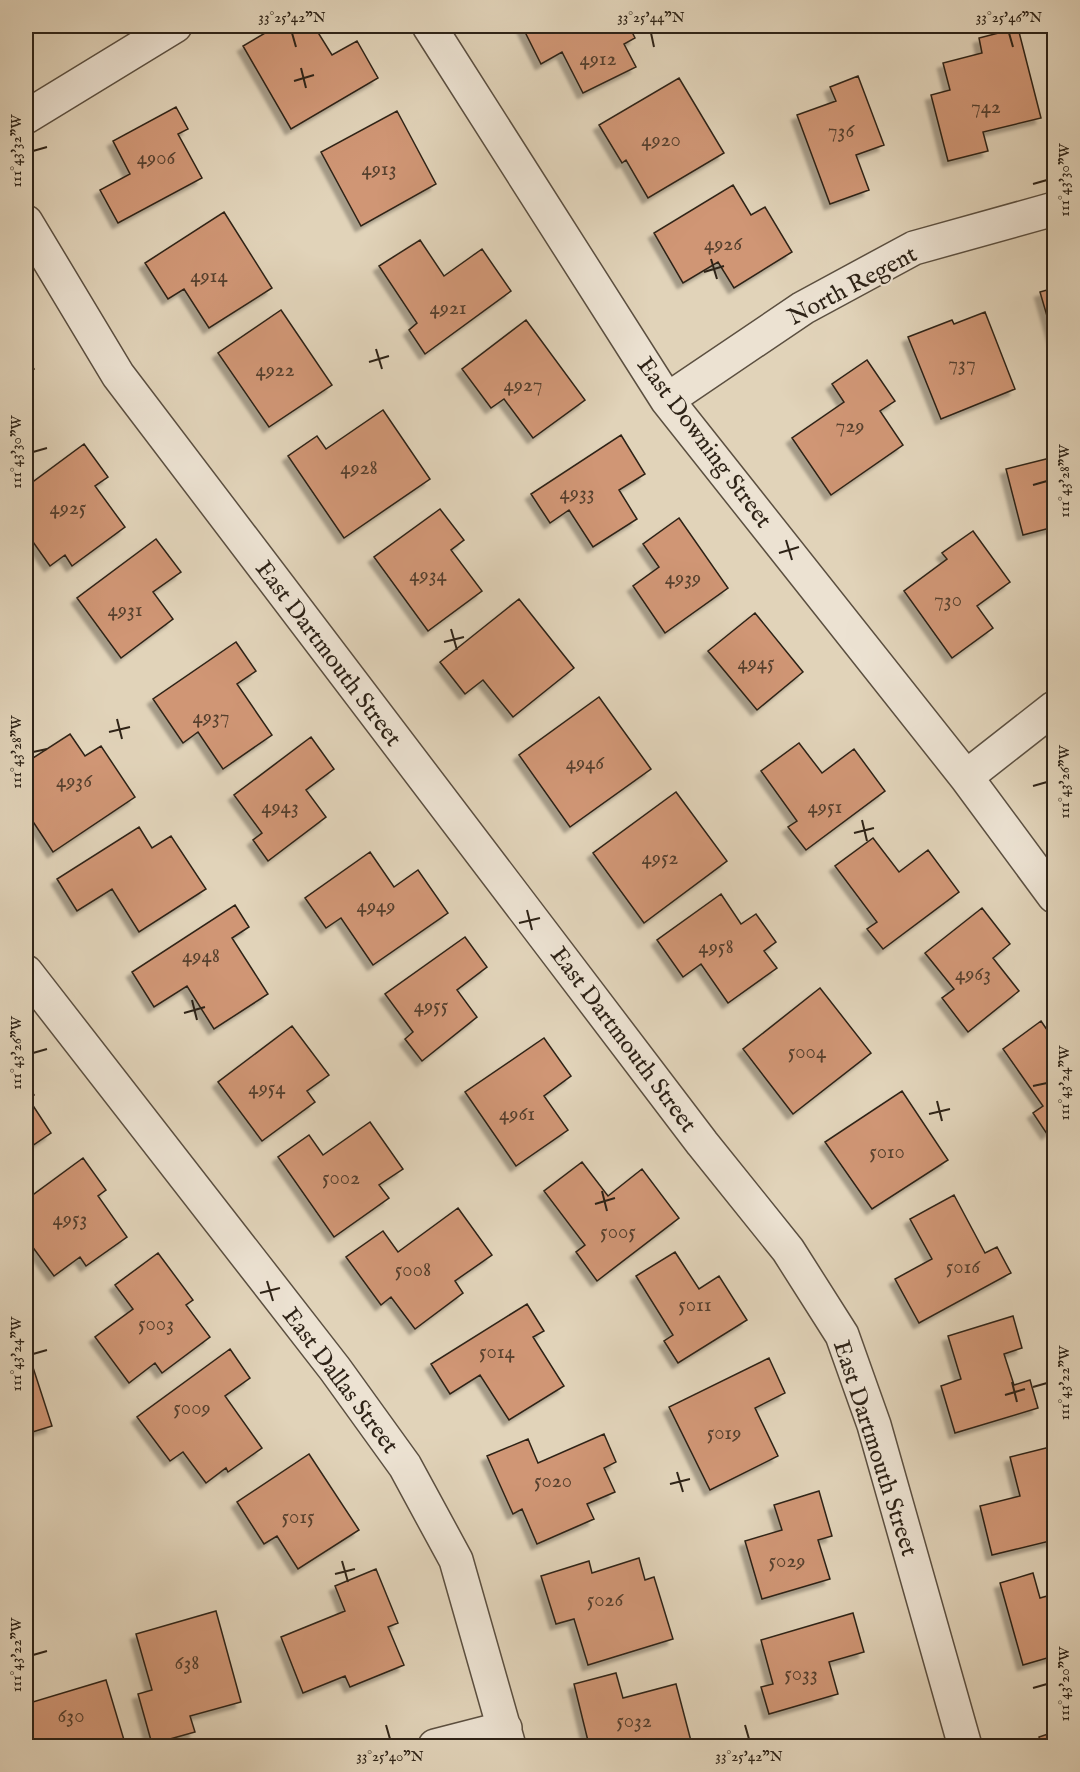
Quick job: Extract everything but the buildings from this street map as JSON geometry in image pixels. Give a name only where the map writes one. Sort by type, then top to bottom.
[{"type":"street","points":[[26,117],[174,26]]},
{"type":"street","name":"East Downing Street","points":[[429,26],[668,400],[966,777],[1054,896]]},
{"type":"street","name":"North Regent","points":[[668,400],[803,308],[914,248],[1054,209]]},
{"type":"street","name":"East Dartmouth Street","points":[[26,222],[118,375],[702,1143],[788,1250],[842,1335],[874,1425],[965,1746]]},
{"type":"street","points":[[966,777],[1054,708]]},
{"type":"street","name":"East Dallas Street","points":[[26,972],[335,1369],[405,1466],[456,1560],[507,1737]]},
{"type":"street","points":[[435,1746],[507,1737]]}]
